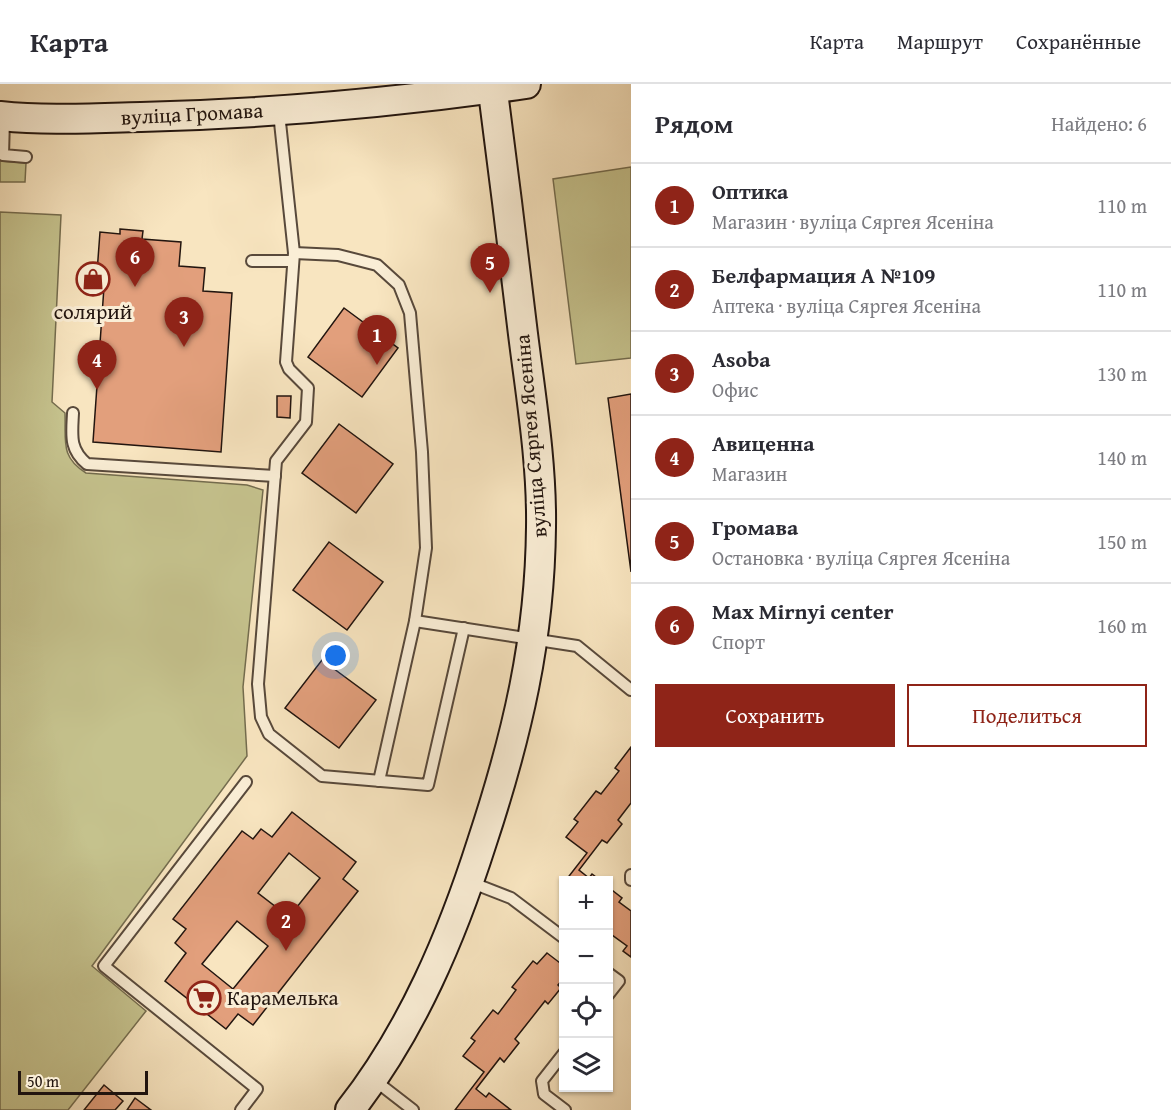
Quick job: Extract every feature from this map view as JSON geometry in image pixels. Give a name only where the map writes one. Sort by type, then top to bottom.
[{"type":"main road","name":"вуліца Громава","points":[[2,116],[177,116],[430,97],[493,86],[526,84]]},
{"type":"main road","name":"вуліца Сяргея Ясеніна","points":[[350,1110],[373,1079],[427,984],[469,882],[508,763],[534,639],[540,574],[540,489],[493,86]]},
{"type":"lane","points":[[279,109],[294,257],[286,362],[289,369],[308,388],[306,422],[276,462],[258,684],[261,717],[269,734],[322,776],[428,785],[464,628]]},
{"type":"lane","points":[[2,116],[3,155],[26,158]]},
{"type":"lane","points":[[252,261],[338,255],[377,265],[399,285],[406,299],[422,452],[426,548],[415,621],[379,781]]},
{"type":"lane","points":[[73,413],[72,443],[77,456],[87,464],[275,476]]},
{"type":"lane","points":[[415,621],[577,646],[631,690]]},
{"type":"lane","points":[[241,1110],[257,1089],[104,966],[246,782]]},
{"type":"lane","points":[[469,882],[511,898],[559,934]]},
{"type":"lane","points":[[613,976],[619,981],[613,989]]},
{"type":"lane","points":[[559,1059],[542,1081],[544,1094],[564,1110]]},
{"type":"lane","points":[[373,1079],[412,1110]]},
{"type":"shaded area","points":[[0,161],[26,163],[25,182],[0,182]]},
{"type":"shaded area","points":[[631,167],[631,358],[576,364],[553,179]]},
{"type":"shaded area","points":[[0,212],[61,215],[52,402],[65,413],[66,448],[72,461],[86,473],[247,485],[263,490],[243,687],[247,756],[92,966],[146,1011],[68,1110],[0,1110]]},
{"type":"building","points":[[120,229],[143,231],[142,239],[181,242],[179,266],[205,268],[203,291],[232,293],[221,452],[93,442],[104,287],[96,286],[100,232],[120,234]]},
{"type":"building","points":[[344,308],[398,348],[362,397],[308,357]]},
{"type":"building","points":[[631,394],[631,572],[608,398]]},
{"type":"building","points":[[277,396],[291,396],[290,418],[277,417]]},
{"type":"building","points":[[339,424],[393,464],[356,513],[302,473]]},
{"type":"building","points":[[329,542],[383,582],[347,630],[293,590]]},
{"type":"building","points":[[322,660],[376,700],[339,748],[285,708]]},
{"type":"building","points":[[631,747],[631,803],[618,820],[622,824],[607,843],[602,840],[579,870],[586,876],[569,876],[587,853],[566,837],[578,822],[574,819],[596,791],[601,794],[619,771],[615,768]]},
{"type":"building","points":[[292,812],[356,862],[343,879],[358,891],[253,1025],[238,1014],[226,1029],[165,981],[186,953],[175,943],[186,929],[173,919],[242,831],[253,839],[261,829],[272,837]],"holes":[[[289,853],[320,878],[289,917],[258,893]],[[237,921],[268,946],[233,989],[202,964]]]},
{"type":"building","points":[[613,891],[622,898],[619,902],[631,911],[631,957],[623,951],[627,946],[613,936]]},
{"type":"building","points":[[547,953],[559,962],[559,990],[548,1004],[545,1001],[515,1039],[519,1043],[504,1062],[500,1058],[476,1089],[486,1097],[489,1093],[511,1110],[455,1110],[484,1072],[463,1056],[475,1041],[471,1038],[493,1010],[498,1014],[516,990],[512,987],[533,961],[537,964]]},
{"type":"building","points":[[104,1085],[123,1101],[115,1110],[84,1110]]},
{"type":"building","points":[[135,1098],[151,1110],[127,1110]]},
{"type":"place","name":"солярий","points":[[93,279]]},
{"type":"place","name":"Max Mirnyi center","points":[[135,287]]},
{"type":"place","name":"Громава","points":[[490,293]]},
{"type":"place","name":"Asoba","points":[[184,347]]},
{"type":"place","name":"Оптика","points":[[377,365]]},
{"type":"place","name":"Авиценна","points":[[97,390]]},
{"type":"place","name":"Белфармация А №109","points":[[286,951]]},
{"type":"place","name":"Карамелька","points":[[204,998]]}]
